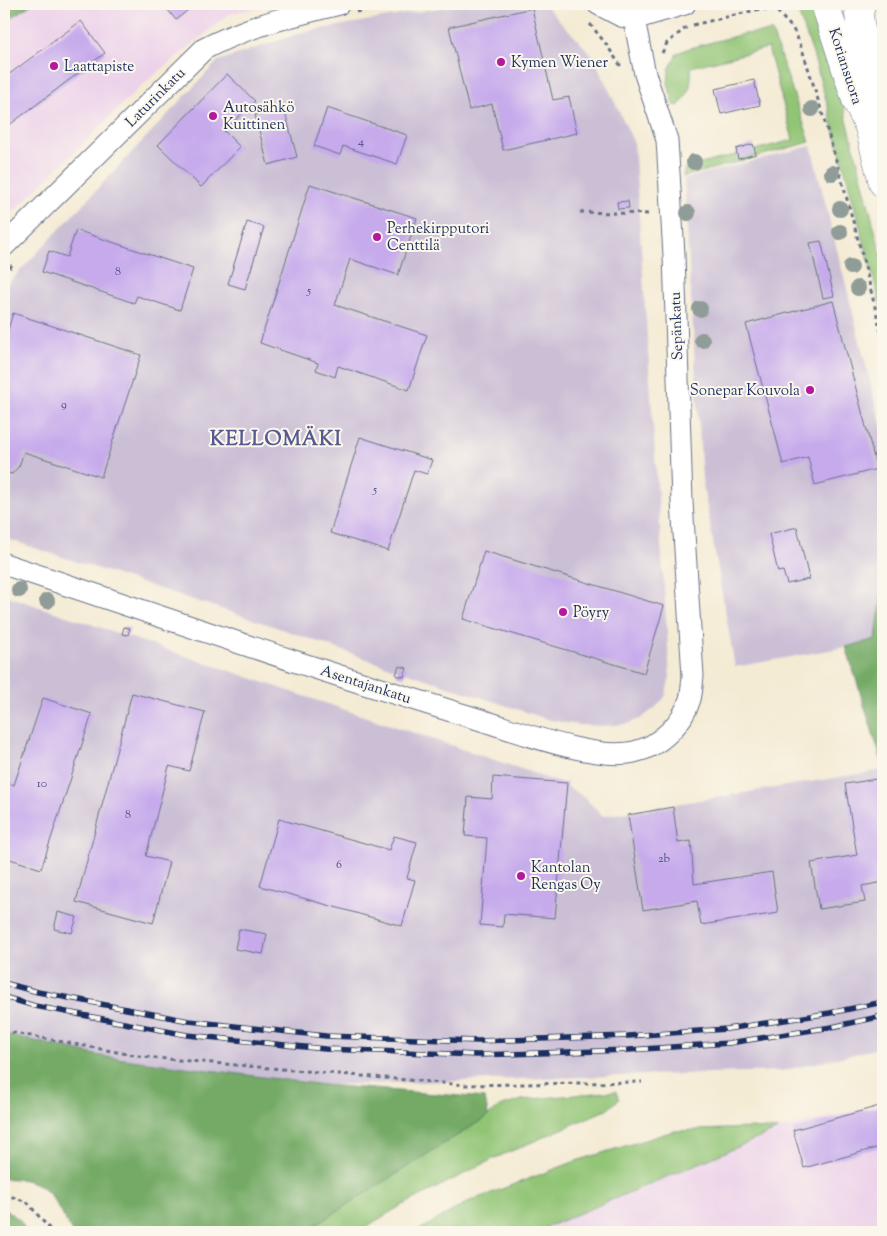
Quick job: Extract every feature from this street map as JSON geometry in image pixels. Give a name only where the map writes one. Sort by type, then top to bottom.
[{"type":"main road","name":"Koriansuora","points":[[825,4],[856,100],[869,127],[883,183]]},
{"type":"main road","name":"Koriansuora","points":[[861,4],[859,15],[870,94],[869,127]]},
{"type":"street","points":[[592,10],[634,19],[685,4]]},
{"type":"street","name":"Laturinkatu","points":[[10,253],[204,49],[229,36],[256,26],[347,8]]},
{"type":"street","name":"Sepänkatu","points":[[634,19],[645,74],[667,140],[674,255],[682,502],[692,676]]},
{"type":"street","name":"Asentajankatu","points":[[4,564],[416,701],[560,744],[595,752],[634,753],[649,747],[669,733],[681,717],[690,699],[692,676]]},
{"type":"path","points":[[347,8],[390,4]]},
{"type":"path","points":[[774,4],[775,10]]},
{"type":"path","points":[[660,60],[667,43],[686,27],[760,8],[775,10],[786,19],[794,31],[803,52],[842,178],[883,341]]},
{"type":"path","points":[[592,10],[606,44],[625,73]]},
{"type":"path","points":[[580,212],[654,214]]},
{"type":"path","points":[[4,274],[10,253]]},
{"type":"path","points":[[4,1031],[144,1057],[465,1085],[642,1082]]},
{"type":"path","points":[[4,1194],[27,1202],[52,1232]]},
{"type":"shaded area","points":[[32,4],[273,4],[229,14],[140,87],[4,221],[4,23]]},
{"type":"shaded area","points":[[462,4],[544,4],[593,56],[634,143],[670,677],[665,697],[655,708],[640,719],[627,724],[603,726],[578,725],[550,720],[273,626],[4,538],[4,288],[218,61],[304,32]]},
{"type":"shaded area","points":[[811,146],[883,433],[883,580],[876,639],[846,647],[735,667],[702,479],[684,179]]},
{"type":"shaded area","points":[[4,595],[565,785],[585,798],[603,816],[883,770],[883,1047],[782,1071],[324,1085],[100,1056],[4,1034]]},
{"type":"shaded area","points":[[883,1104],[883,1232],[535,1232],[778,1130]]},
{"type":"green space","points":[[4,4],[32,4],[4,23]]},
{"type":"green space","points":[[795,4],[802,4],[817,20],[836,76],[883,262],[883,314],[827,103],[812,51]]},
{"type":"green space","points":[[772,32],[810,142],[683,177],[685,168],[793,140],[768,48],[691,67],[689,88],[685,98],[678,106],[674,105],[668,84],[669,70],[677,53],[743,34]]},
{"type":"green space","points":[[883,580],[883,765],[846,647],[876,639]]},
{"type":"green space","points":[[4,1034],[100,1056],[324,1085],[485,1098],[488,1116],[304,1232],[72,1232],[54,1200],[40,1186],[31,1181],[4,1179]]},
{"type":"green space","points":[[616,1091],[619,1099],[608,1109],[493,1159],[399,1207],[357,1232],[303,1232],[488,1116],[499,1107],[522,1100]]},
{"type":"green space","points":[[751,1128],[778,1130],[535,1232],[416,1232],[470,1201],[576,1161],[674,1131]]},
{"type":"green space","points":[[4,1209],[19,1219],[27,1232],[4,1232]]},
{"type":"building","points":[[163,4],[195,4],[176,20]]},
{"type":"building","name":"Kymen Wiener","points":[[532,8],[553,100],[569,97],[577,133],[503,150],[492,104],[469,110],[449,27]]},
{"type":"building","name":"Laattapiste","points":[[81,21],[105,53],[4,129],[4,78]]},
{"type":"building","name":"Autosähkö Kuittinen","points":[[227,74],[255,101],[224,131],[240,147],[201,187],[158,145]]},
{"type":"building","points":[[754,80],[760,105],[721,114],[715,89]]},
{"type":"building","points":[[284,108],[297,157],[268,165],[255,115]]},
{"type":"building","points":[[327,108],[407,135],[397,164],[343,146],[340,155],[314,146]]},
{"type":"building","points":[[753,144],[756,154],[738,159],[736,149]]},
{"type":"building","points":[[310,184],[417,218],[398,275],[350,259],[335,305],[427,335],[409,390],[338,366],[335,377],[316,370],[318,363],[260,343]]},
{"type":"building","points":[[628,201],[629,208],[618,209],[617,202]]},
{"type":"building","points":[[247,222],[264,227],[245,289],[228,284]]},
{"type":"building","points":[[76,230],[193,269],[180,310],[137,296],[134,303],[42,272],[49,251],[67,257]]},
{"type":"building","points":[[821,241],[834,296],[823,298],[810,243]]},
{"type":"building","name":"Sonepar Kouvola","points":[[833,301],[877,469],[815,485],[808,457],[783,464],[746,324]]},
{"type":"building","points":[[13,313],[141,355],[101,477],[24,452],[19,466],[12,474],[4,472],[4,343]]},
{"type":"building","points":[[360,437],[432,460],[427,474],[414,470],[388,551],[330,533]]},
{"type":"building","points":[[797,527],[809,579],[787,584],[783,571],[778,572],[769,534]]},
{"type":"building","name":"Pöyry","points":[[484,551],[664,606],[644,673],[463,619]]},
{"type":"building","points":[[124,627],[130,628],[128,635],[122,634]]},
{"type":"building","points":[[399,666],[407,668],[404,677],[396,675]]},
{"type":"building","points":[[132,693],[205,712],[189,771],[169,766],[146,856],[169,862],[153,923],[76,902]]},
{"type":"building","points":[[43,698],[92,714],[41,869],[4,857],[4,781],[14,785]]},
{"type":"building","name":"Kantolan Rengas Oy","points":[[493,777],[567,783],[555,918],[504,914],[503,927],[480,925],[487,838],[465,836],[468,797],[492,799]]},
{"type":"building","points":[[883,778],[883,882],[862,886],[865,902],[819,909],[811,863],[857,855],[845,784]]},
{"type":"building","points":[[673,807],[678,843],[691,841],[694,884],[772,872],[778,913],[701,925],[697,901],[643,910],[628,815]]},
{"type":"building","points":[[279,819],[389,850],[394,836],[417,842],[407,878],[415,880],[402,926],[260,886]]},
{"type":"building","points":[[58,912],[77,917],[72,933],[54,929]]},
{"type":"building","points":[[239,929],[267,934],[263,954],[235,949]]},
{"type":"building","points":[[883,1105],[883,1146],[804,1168],[793,1130]]},
{"type":"railway","points":[[4,983],[38,992],[189,1021],[326,1036],[478,1041],[628,1036],[727,1029],[830,1013],[883,1002]]},
{"type":"railway","points":[[4,997],[35,1006],[187,1035],[325,1049],[478,1055],[629,1050],[729,1043],[832,1027],[883,1016]]},
{"type":"place","name":"Kymen Wiener","points":[[501,62]]},
{"type":"place","name":"Laattapiste","points":[[54,66]]},
{"type":"place","name":"Autosähkö Kuittinen","points":[[213,116]]},
{"type":"place","name":"Perhekirpputori Centtilä","points":[[377,237]]},
{"type":"place","name":"Sonepar Kouvola","points":[[810,390]]},
{"type":"place","name":"Pöyry","points":[[563,612]]},
{"type":"place","name":"Kantolan Rengas Oy","points":[[521,876]]},
{"type":"district","name":"KELLOMÄKI","points":[[276,438]]}]
